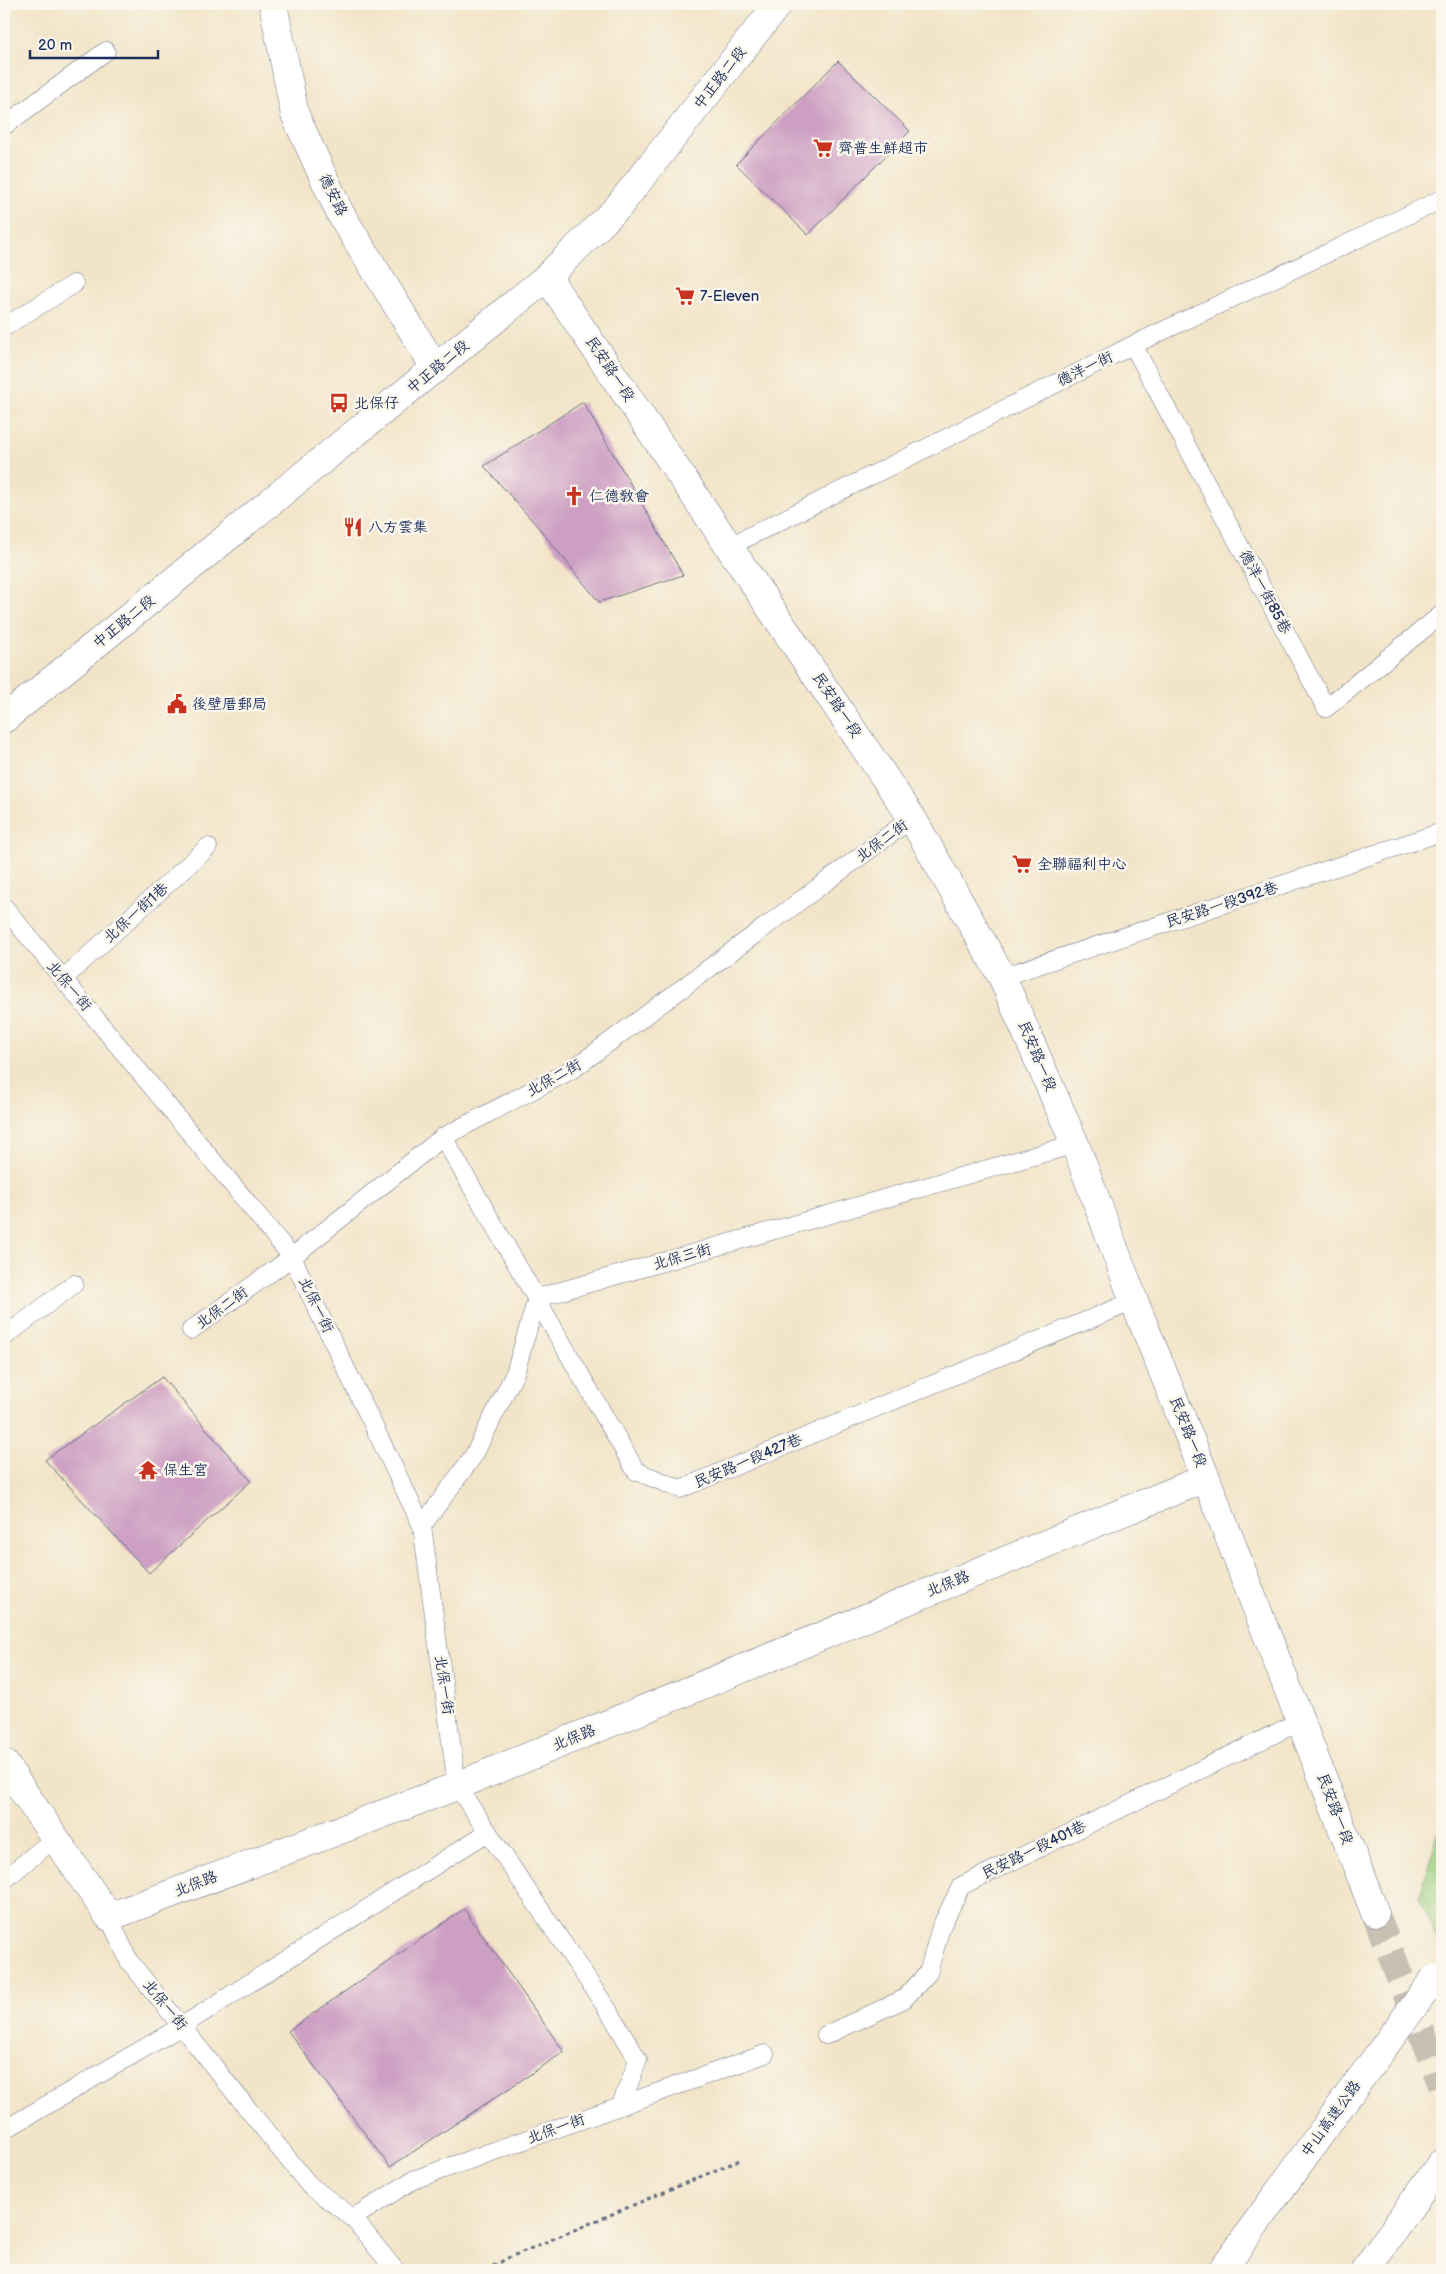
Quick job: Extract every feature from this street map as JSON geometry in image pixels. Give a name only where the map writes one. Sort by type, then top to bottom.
[{"type":"main road","name":"德安路","points":[[273,4],[295,115],[299,124],[340,213],[436,368]]},
{"type":"main road","name":"中正路二段","points":[[4,719],[547,277],[618,207],[778,4]]},
{"type":"main road","name":"民安路一段","points":[[547,277],[912,818],[1002,977],[1075,1144],[1134,1301],[1206,1478],[1375,1913]]},
{"type":"main road","name":"北保路","points":[[109,1917],[457,1786],[1206,1478]]},
{"type":"main road","points":[[4,1763],[109,1917]]},
{"type":"main road","name":"中山高速公路","points":[[1222,2270],[1438,1973]]},
{"type":"main road","points":[[1365,2270],[1442,2162]]},
{"type":"lane","points":[[4,126],[106,51]]},
{"type":"lane","name":"德洋一街","points":[[730,546],[1133,345],[1442,199]]},
{"type":"lane","points":[[4,327],[74,284]]},
{"type":"lane","name":"德洋一街85巷","points":[[1133,345],[1326,708],[1442,614]]},
{"type":"lane","name":"北保二街","points":[[192,1330],[292,1257],[443,1136],[573,1069],[912,818]]},
{"type":"lane","name":"民安路一段392巷","points":[[1002,977],[1442,832]]},
{"type":"lane","name":"北保一街1巷","points":[[63,979],[208,847]]},
{"type":"lane","name":"北保一街","points":[[4,907],[292,1257],[422,1526],[457,1786]]},
{"type":"lane","name":"民安路一段427巷","points":[[443,1136],[636,1471],[680,1489],[1134,1301]]},
{"type":"lane","name":"北保三街","points":[[537,1298],[1075,1144]]},
{"type":"lane","points":[[4,1337],[74,1284]]},
{"type":"lane","points":[[422,1526],[474,1455],[515,1373],[537,1298]]},
{"type":"lane","name":"民安路一段401巷","points":[[826,2034],[904,1999],[928,1973],[940,1927],[961,1886],[1301,1721]]},
{"type":"lane","points":[[457,1786],[612,2016],[638,2060],[621,2106]]},
{"type":"lane","points":[[4,2130],[182,2026],[488,1832]]},
{"type":"lane","points":[[4,1880],[55,1838]]},
{"type":"lane","name":"北保一街","points":[[109,1917],[129,1961],[309,2185],[353,2218],[395,2270]]},
{"type":"lane","name":"北保一街","points":[[353,2218],[413,2180],[765,2054]]},
{"type":"path","points":[[486,2270],[508,2258],[740,2160]]},
{"type":"green space","points":[[1442,1821],[1442,1953],[1419,1897]]},
{"type":"building","name":"齊普生鮮超市","points":[[838,61],[910,131],[808,235],[736,164]]},
{"type":"building","name":"仁德教會","points":[[583,402],[683,575],[599,602],[538,527],[484,466]]},
{"type":"building","name":"保生宮","points":[[162,1377],[251,1481],[149,1573],[45,1460]]},
{"type":"building","points":[[464,1909],[564,2052],[390,2167],[288,2031]]},
{"type":"tunnel","points":[[1375,1913],[1442,2085]]},
{"type":"place","name":"齊普生鮮超市","points":[[823,148]]},
{"type":"place","name":"7-Eleven","points":[[685,296]]},
{"type":"place","name":"北保仔","points":[[339,403]]},
{"type":"place","name":"仁德教會","points":[[574,496]]},
{"type":"place","name":"八方雲集","points":[[353,527]]},
{"type":"place","name":"後壁厝郵局","points":[[177,704]]},
{"type":"place","name":"全聯福利中心","points":[[1022,864]]},
{"type":"place","name":"保生宮","points":[[148,1470]]}]
